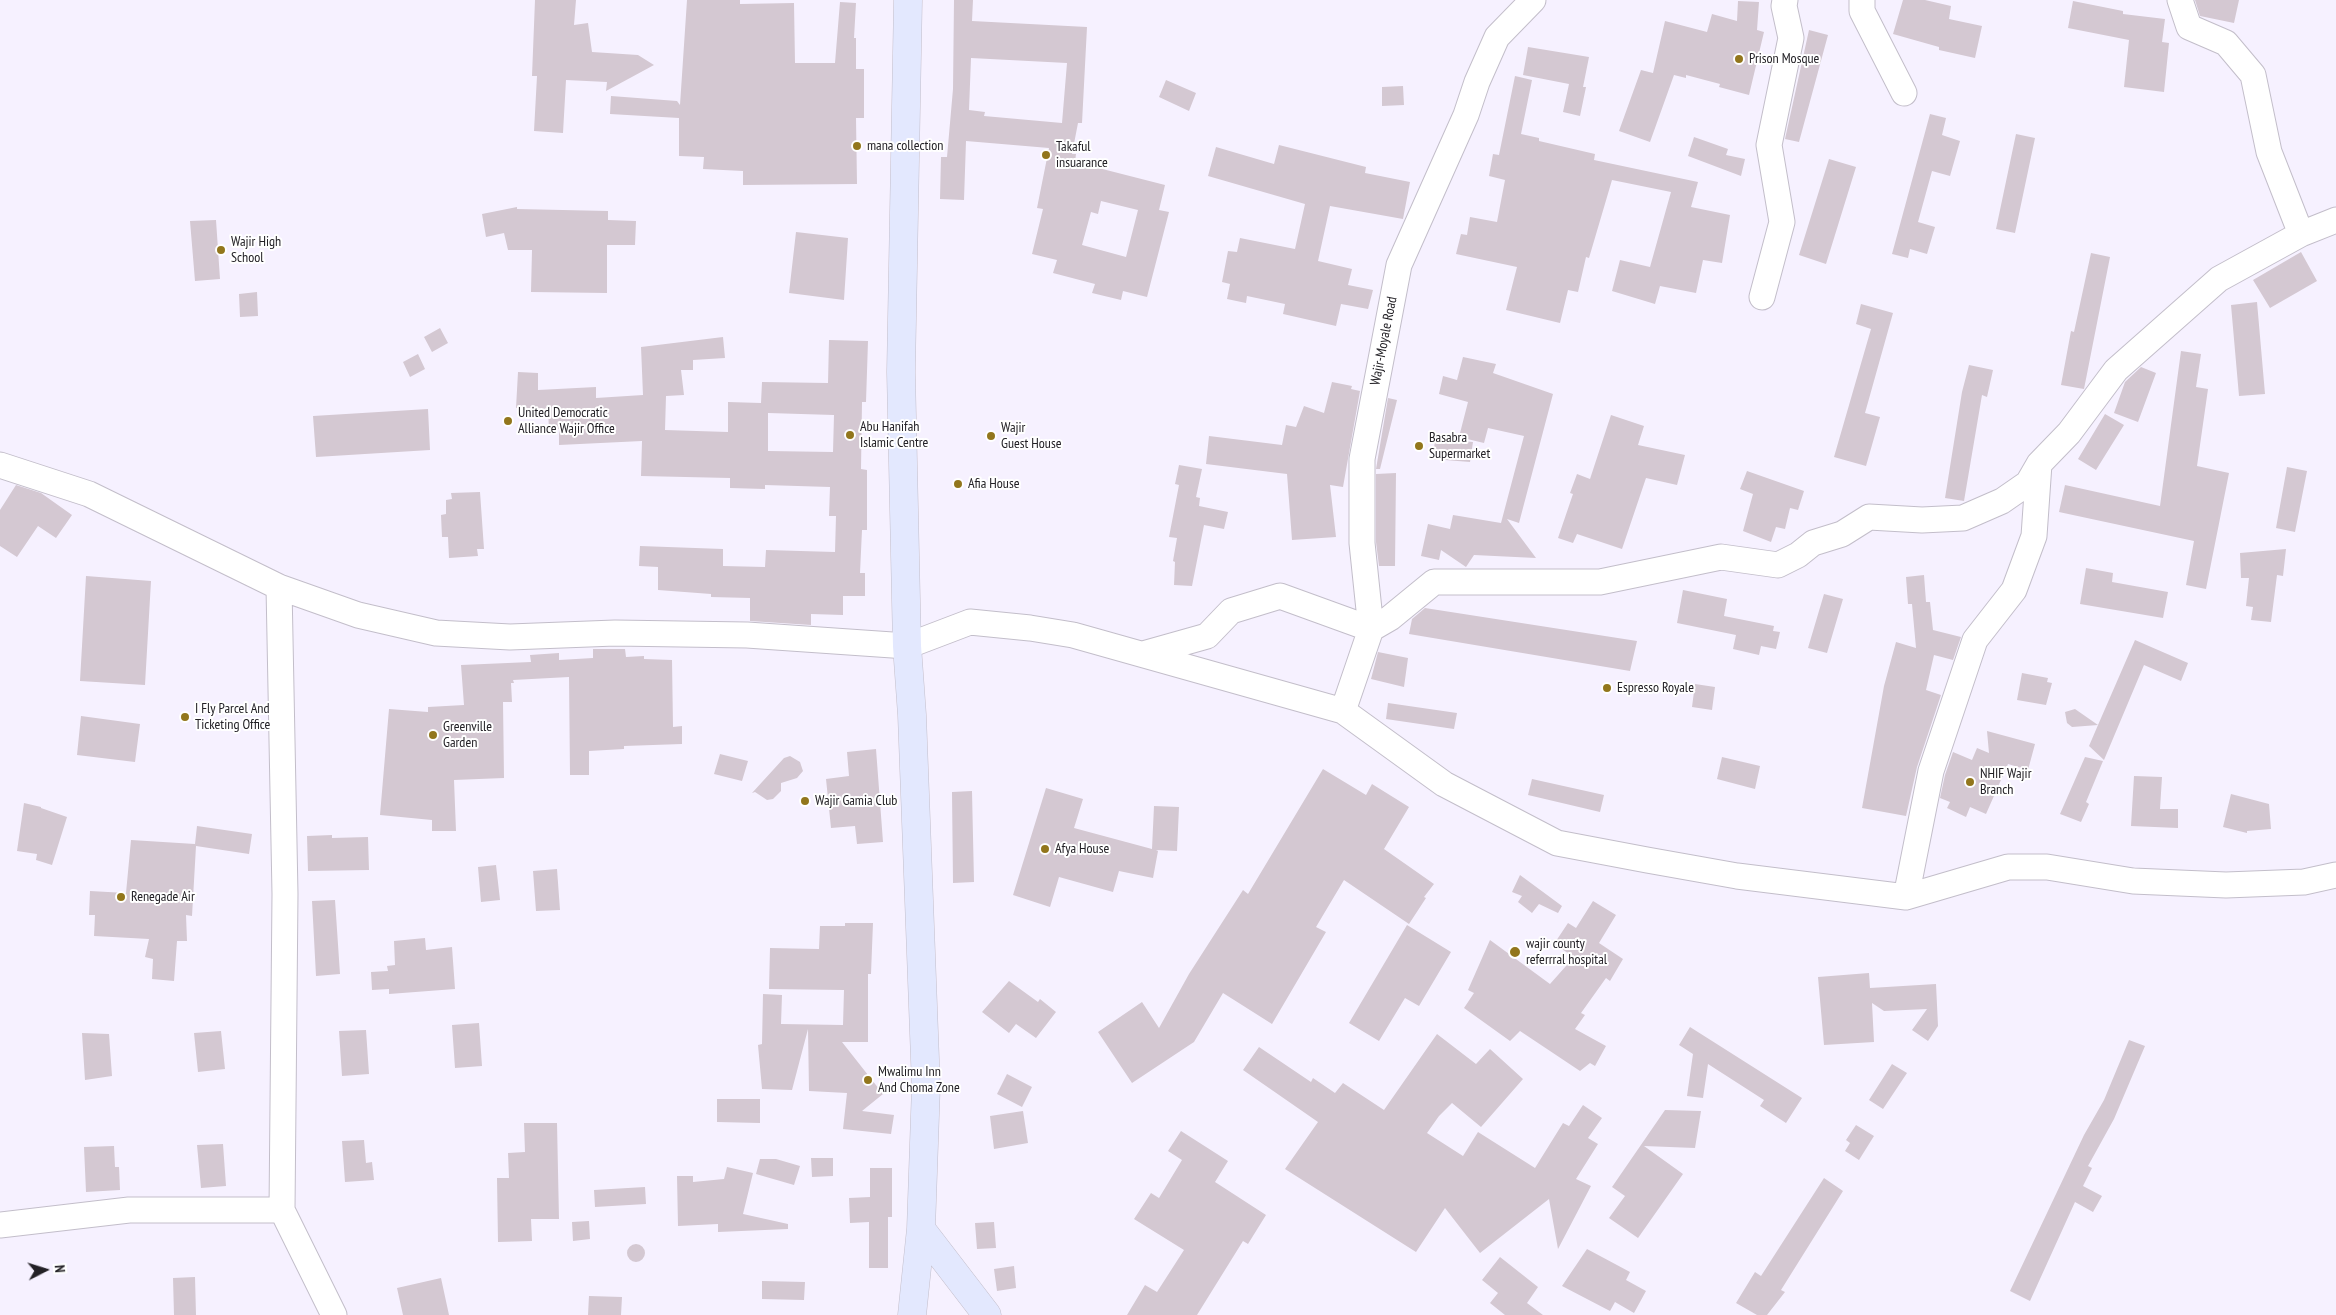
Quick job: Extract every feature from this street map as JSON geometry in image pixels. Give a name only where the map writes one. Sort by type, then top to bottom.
[{"type":"street","points":[[908,0],[900,372],[907,646],[912,715],[926,1086],[921,1229],[912,1315]]},
{"type":"street","name":"Wajir-Moyale Road","points":[[1343,711],[1371,630],[1362,542],[1362,459],[1399,264],[1466,115],[1477,82],[1497,37],[1533,0]]},
{"type":"street","points":[[1762,297],[1782,222],[1769,145],[1791,38],[1784,6],[1785,0]]},
{"type":"street","points":[[1862,0],[1862,10],[1904,93]]},
{"type":"street","points":[[2180,0],[2189,27],[2226,43],[2253,74],[2269,152],[2301,234]]},
{"type":"street","points":[[1143,654],[1207,636],[1231,612],[1280,596],[1371,630],[1390,618],[1434,582],[1600,582],[1721,557],[1778,565],[1798,555],[1813,543],[1842,534],[1869,517],[1922,520],[1963,518],[2002,501],[2028,483],[2039,464],[2069,433],[2116,370],[2219,279],[2301,234],[2336,220]]},
{"type":"street","points":[[1906,897],[1931,771],[1975,640],[2014,590],[2034,536],[2039,464]]},
{"type":"street","points":[[0,465],[89,494],[279,587],[358,615],[436,633],[510,637],[616,634],[747,635],[907,646],[970,622],[1030,628],[1073,635],[1343,711],[1444,784],[1557,842],[1737,876],[1906,897],[2008,867],[2048,867],[2133,881],[2226,885],[2304,882],[2336,875]]},
{"type":"street","points":[[279,587],[285,894],[282,1210],[334,1315]]},
{"type":"street","points":[[0,1225],[129,1210],[282,1210]]},
{"type":"street","points":[[921,1229],[987,1315]]},
{"type":"building","points":[[535,0],[576,0],[574,25],[588,23],[592,52],[638,55],[654,65],[606,91],[607,82],[566,80],[563,133],[534,131],[537,76],[532,76]]},
{"type":"building","points":[[687,0],[740,0],[740,4],[794,3],[795,63],[835,63],[840,2],[856,3],[854,38],[856,38],[856,69],[864,69],[864,118],[856,118],[857,184],[743,185],[743,171],[703,169],[704,157],[679,156],[679,118],[610,114],[611,96],[677,101],[680,105]]},
{"type":"building","points":[[954,0],[973,0],[972,21],[1087,27],[1082,123],[1078,123],[1072,154],[1076,154],[1075,162],[1165,185],[1159,210],[1169,212],[1147,297],[1123,291],[1121,300],[1092,293],[1095,284],[1053,273],[1057,260],[1032,254],[1043,209],[1037,208],[1049,148],[966,141],[964,200],[940,199],[941,157],[947,157],[953,89]],"holes":[[[971,58],[1067,63],[1062,123],[984,116],[985,112],[969,110]],[[1101,201],[1138,210],[1126,257],[1082,245],[1091,212],[1098,214]]]},
{"type":"building","points":[[1903,0],[1925,0],[1951,6],[1949,19],[1982,26],[1975,58],[1939,50],[1939,47],[1893,34]]},
{"type":"building","points":[[2195,0],[2239,0],[2234,23],[2200,16]]},
{"type":"building","points":[[1738,1],[1759,2],[1757,30],[1764,32],[1749,95],[1719,87],[1720,84],[1686,75],[1686,78],[1674,75],[1650,142],[1619,131],[1641,70],[1653,73],[1665,21],[1707,32],[1712,14],[1737,21]]},
{"type":"building","points":[[2073,1],[2123,11],[2123,14],[2165,19],[2162,42],[2169,43],[2164,92],[2124,87],[2129,40],[2068,28]]},
{"type":"building","points":[[1809,30],[1828,35],[1799,142],[1785,139]]},
{"type":"building","points":[[1528,47],[1589,57],[1583,87],[1586,87],[1580,116],[1563,112],[1569,84],[1523,75]]},
{"type":"building","points":[[1515,76],[1532,80],[1521,134],[1539,138],[1539,141],[1595,154],[1594,160],[1698,182],[1691,207],[1730,215],[1722,263],[1703,260],[1696,293],[1660,286],[1655,304],[1612,291],[1620,260],[1650,267],[1671,192],[1612,180],[1589,258],[1586,257],[1578,292],[1568,290],[1560,323],[1506,310],[1517,267],[1456,254],[1461,234],[1467,235],[1470,217],[1497,222],[1505,180],[1489,176],[1493,154],[1499,155]]},
{"type":"building","points":[[1166,80],[1196,93],[1189,111],[1159,97]]},
{"type":"building","points":[[1403,86],[1404,105],[1382,106],[1382,87]]},
{"type":"building","points":[[1930,114],[1946,118],[1942,135],[1960,141],[1950,176],[1932,171],[1918,222],[1935,227],[1927,254],[1910,249],[1908,258],[1892,254]]},
{"type":"building","points":[[2016,134],[2035,138],[2015,233],[1996,229]]},
{"type":"building","points":[[1694,137],[1728,149],[1726,155],[1745,159],[1741,176],[1688,156]]},
{"type":"building","points":[[1279,145],[1366,167],[1365,173],[1410,182],[1403,219],[1330,206],[1318,261],[1352,269],[1348,285],[1373,290],[1368,309],[1341,304],[1336,326],[1283,314],[1285,304],[1247,296],[1246,303],[1227,299],[1230,284],[1222,282],[1228,251],[1237,252],[1240,238],[1295,249],[1305,204],[1208,176],[1216,147],[1274,164]]},
{"type":"building","points":[[1829,159],[1856,167],[1826,264],[1799,255]]},
{"type":"building","points":[[517,207],[517,209],[608,211],[608,220],[636,221],[635,245],[607,245],[607,293],[531,292],[532,250],[508,250],[504,233],[486,237],[482,214]]},
{"type":"building","points":[[216,220],[220,279],[195,281],[190,221]]},
{"type":"building","points":[[796,232],[848,238],[844,300],[789,293]]},
{"type":"building","points":[[2301,252],[2317,281],[2270,308],[2253,280]]},
{"type":"building","points":[[2091,253],[2110,257],[2084,389],[2061,385],[2071,331],[2074,332]]},
{"type":"building","points":[[257,292],[258,316],[240,317],[239,294]]},
{"type":"building","points":[[2257,302],[2265,394],[2239,396],[2231,305]]},
{"type":"building","points":[[1861,304],[1893,313],[1865,413],[1880,417],[1866,466],[1834,457],[1871,329],[1856,324]]},
{"type":"building","points":[[440,328],[448,343],[432,352],[424,337]]},
{"type":"building","points":[[723,337],[725,358],[693,360],[693,370],[681,370],[684,395],[666,396],[665,430],[728,432],[728,402],[761,403],[762,382],[828,383],[829,340],[868,341],[866,402],[862,402],[861,469],[867,470],[867,530],[862,530],[860,573],[865,573],[865,596],[843,596],[843,615],[811,614],[811,625],[750,621],[750,598],[711,597],[711,594],[658,590],[658,567],[639,566],[640,546],[723,549],[723,566],[765,567],[766,550],[835,552],[836,516],[829,516],[830,487],[765,485],[765,489],[730,488],[730,478],[641,476],[642,441],[559,445],[559,429],[549,430],[548,409],[516,408],[518,372],[538,373],[538,390],[596,387],[596,398],[643,395],[641,347]],"holes":[[[768,413],[834,415],[833,452],[768,451]]]},
{"type":"building","points":[[2181,351],[2201,354],[2196,387],[2208,389],[2197,466],[2229,473],[2206,589],[2186,585],[2194,541],[2059,512],[2065,485],[2160,506]]},
{"type":"building","points":[[418,354],[425,369],[410,377],[403,362]]},
{"type":"building","points":[[1463,357],[1496,364],[1493,373],[1553,394],[1519,523],[1507,519],[1536,558],[1474,555],[1466,567],[1441,550],[1439,560],[1421,556],[1428,524],[1450,529],[1453,515],[1501,523],[1524,436],[1488,428],[1484,443],[1459,437],[1468,402],[1439,394],[1443,376],[1457,380]]},
{"type":"building","points":[[1969,365],[1993,370],[1987,397],[1982,395],[1964,501],[1945,498],[1962,392]]},
{"type":"building","points":[[2141,367],[2156,373],[2138,422],[2114,413],[2125,382]]},
{"type":"building","points":[[1332,382],[1352,386],[1351,389],[1360,391],[1343,487],[1330,485],[1336,537],[1292,540],[1287,474],[1206,464],[1209,436],[1282,445],[1286,425],[1296,427],[1304,406],[1324,413]]},
{"type":"building","points":[[1388,398],[1397,400],[1380,469],[1376,469]]},
{"type":"building","points":[[428,409],[430,450],[316,457],[313,416]]},
{"type":"building","points":[[2105,414],[2124,425],[2096,470],[2078,459]]},
{"type":"building","points":[[1611,415],[1644,426],[1638,445],[1685,455],[1677,485],[1646,478],[1622,549],[1577,534],[1573,543],[1558,538],[1573,494],[1570,493],[1577,474],[1590,479]]},
{"type":"building","points":[[1435,439],[1473,442],[1470,462],[1433,459]]},
{"type":"building","points":[[1179,465],[1202,469],[1196,497],[1200,498],[1199,506],[1228,512],[1224,529],[1204,525],[1192,586],[1174,585],[1175,562],[1173,561],[1177,538],[1169,537],[1179,485],[1175,484]]},
{"type":"building","points":[[2287,467],[2307,471],[2295,532],[2276,528]]},
{"type":"building","points":[[1747,471],[1804,491],[1798,510],[1790,508],[1785,529],[1776,527],[1771,542],[1743,531],[1753,494],[1740,489]]},
{"type":"building","points":[[1396,473],[1395,566],[1379,566],[1376,542],[1376,474]]},
{"type":"building","points":[[16,485],[41,493],[72,515],[56,538],[38,526],[17,557],[0,546],[0,510]]},
{"type":"building","points":[[480,492],[484,549],[477,549],[478,556],[449,558],[448,537],[442,537],[441,515],[446,514],[446,500],[452,499],[451,493]]},
{"type":"building","points":[[2286,549],[2283,576],[2277,575],[2271,622],[2251,620],[2253,607],[2246,606],[2249,578],[2241,578],[2240,553]]},
{"type":"building","points":[[2086,568],[2113,573],[2112,582],[2168,592],[2163,618],[2080,604]]},
{"type":"building","points":[[1924,575],[1926,602],[1930,602],[1933,630],[1961,637],[1953,660],[1934,655],[1926,690],[1941,695],[1917,767],[1906,816],[1862,808],[1884,686],[1896,642],[1916,648],[1912,604],[1908,604],[1906,577]]},
{"type":"building","points":[[86,576],[151,581],[145,685],[80,681]]},
{"type":"building","points":[[1683,590],[1727,599],[1724,616],[1774,626],[1773,631],[1780,632],[1776,649],[1761,646],[1759,655],[1733,649],[1736,635],[1677,623]]},
{"type":"building","points":[[1824,594],[1843,599],[1827,653],[1808,648]]},
{"type":"building","points":[[1425,608],[1637,641],[1630,671],[1409,634],[1412,619]]},
{"type":"building","points":[[2135,640],[2188,663],[2181,681],[2144,665],[2104,760],[2089,746]]},
{"type":"building","points":[[593,649],[625,649],[626,657],[644,656],[644,659],[672,660],[673,727],[682,726],[682,744],[624,746],[624,749],[589,751],[589,775],[570,775],[569,677],[513,680],[514,683],[511,683],[512,702],[503,702],[504,778],[454,780],[456,831],[432,831],[432,820],[380,815],[389,709],[428,712],[428,707],[464,705],[461,665],[531,662],[530,655],[559,653],[559,660],[593,658]]},
{"type":"building","points":[[1378,652],[1408,658],[1404,687],[1371,679]]},
{"type":"building","points":[[2022,673],[2048,678],[2047,682],[2052,683],[2046,705],[2017,700]]},
{"type":"building","points":[[1695,684],[1715,687],[1712,710],[1692,707]]},
{"type":"building","points":[[1388,703],[1457,713],[1454,729],[1386,719]]},
{"type":"building","points":[[2075,709],[2098,725],[2072,727],[2067,723],[2065,712]]},
{"type":"building","points":[[81,716],[140,724],[135,762],[77,755]]},
{"type":"building","name":"NHIF Wajir Branch","points":[[1987,731],[2035,744],[2028,770],[2008,764],[1986,814],[1970,807],[1966,817],[1947,808],[1950,802],[1940,798],[1945,775],[1953,752],[1972,760],[1977,748],[1989,753]]},
{"type":"building","points":[[876,749],[883,842],[857,844],[855,826],[831,828],[826,779],[849,776],[847,752]]},
{"type":"building","points":[[720,754],[748,761],[742,781],[714,774]]},
{"type":"building","points":[[790,756],[800,762],[803,771],[797,778],[781,783],[781,791],[773,799],[767,800],[755,792],[752,793],[784,758]]},
{"type":"building","points":[[1722,757],[1760,766],[1755,789],[1717,779]]},
{"type":"building","points":[[2085,757],[2103,761],[2086,802],[2089,804],[2081,822],[2060,814]]},
{"type":"building","points":[[1323,769],[1366,795],[1372,784],[1409,807],[1384,849],[1434,884],[1424,897],[1426,898],[1409,924],[1344,880],[1316,927],[1326,932],[1272,1024],[1223,993],[1194,1042],[1132,1083],[1098,1032],[1142,1002],[1159,1028],[1189,974],[1243,890],[1248,894]]},
{"type":"building","points":[[2134,776],[2162,777],[2160,809],[2178,809],[2178,828],[2131,826]]},
{"type":"building","points":[[1532,779],[1604,795],[1600,812],[1528,795]]},
{"type":"building","points":[[1046,788],[1083,799],[1074,828],[1152,849],[1154,806],[1179,807],[1177,851],[1156,850],[1158,851],[1153,878],[1119,871],[1113,892],[1059,877],[1050,907],[1013,895]]},
{"type":"building","points":[[972,791],[974,882],[953,883],[952,792]]},
{"type":"building","points":[[2231,794],[2269,804],[2271,829],[2247,831],[2247,833],[2223,827]]},
{"type":"building","points":[[24,803],[67,817],[52,865],[36,860],[37,854],[17,851]]},
{"type":"building","points":[[197,826],[252,834],[249,854],[196,846],[192,916],[186,915],[187,941],[177,941],[174,981],[152,979],[153,959],[145,957],[149,939],[94,936],[95,915],[89,915],[90,891],[126,893],[131,840],[195,844]]},
{"type":"building","points":[[332,835],[332,838],[368,837],[369,870],[308,871],[307,836]]},
{"type":"building","points":[[496,865],[500,900],[481,902],[478,867]]},
{"type":"building","points":[[557,869],[560,910],[536,911],[533,871]]},
{"type":"building","points":[[1520,875],[1562,906],[1558,913],[1539,904],[1532,913],[1518,902],[1522,896],[1512,892]]},
{"type":"building","points":[[335,900],[340,974],[316,976],[312,901]]},
{"type":"building","points":[[1593,901],[1616,915],[1599,943],[1623,959],[1610,981],[1606,978],[1581,1013],[1585,1015],[1575,1029],[1606,1046],[1595,1066],[1590,1063],[1580,1071],[1520,1031],[1510,1041],[1464,1008],[1474,993],[1468,990],[1490,940],[1550,984],[1574,957],[1554,944],[1568,923],[1576,928]]},
{"type":"building","points":[[845,923],[873,923],[871,974],[868,974],[868,1042],[842,1042],[883,1094],[862,1111],[894,1115],[891,1134],[843,1129],[847,1093],[809,1091],[808,1029],[792,1090],[762,1089],[758,1045],[762,1044],[763,994],[782,995],[781,1024],[843,1025],[844,990],[769,989],[770,948],[819,949],[820,926],[845,926]]},
{"type":"building","points":[[1407,925],[1451,952],[1419,1006],[1405,998],[1379,1041],[1349,1023]]},
{"type":"building","points":[[425,938],[426,950],[452,947],[455,989],[389,994],[389,989],[372,990],[371,972],[388,971],[387,966],[395,965],[394,941]]},
{"type":"building","points":[[1869,973],[1870,988],[1936,984],[1938,1026],[1928,1041],[1912,1030],[1927,1009],[1884,1011],[1872,1003],[1874,1042],[1824,1045],[1818,977]]},
{"type":"building","points":[[1009,981],[1038,1002],[1040,999],[1056,1012],[1036,1038],[1016,1024],[1009,1033],[982,1012]]},
{"type":"building","points":[[479,1023],[482,1066],[455,1068],[452,1025]]},
{"type":"building","points":[[1690,1027],[1802,1098],[1786,1123],[1760,1106],[1764,1100],[1708,1064],[1703,1098],[1687,1096],[1693,1054],[1679,1045]]},
{"type":"building","points":[[366,1030],[369,1074],[342,1076],[339,1031]]},
{"type":"building","points":[[221,1031],[225,1069],[198,1072],[194,1033]]},
{"type":"building","points":[[82,1033],[109,1034],[112,1076],[85,1080]]},
{"type":"building","points":[[1437,1034],[1476,1064],[1490,1049],[1523,1079],[1481,1127],[1452,1103],[1439,1116],[1427,1133],[1463,1156],[1478,1132],[1535,1168],[1563,1123],[1569,1126],[1583,1105],[1602,1118],[1588,1138],[1598,1144],[1576,1179],[1591,1186],[1558,1249],[1549,1199],[1480,1253],[1445,1208],[1416,1252],[1285,1169],[1318,1122],[1243,1070],[1259,1047],[1311,1082],[1313,1078],[1335,1093],[1343,1083],[1384,1110]]},
{"type":"building","points":[[2129,1040],[2145,1046],[2114,1119],[2088,1166],[2092,1168],[2083,1186],[2102,1196],[2093,1212],[2075,1202],[2030,1301],[2010,1291],[2084,1135],[2104,1100]]},
{"type":"building","points":[[1892,1064],[1907,1073],[1883,1109],[1869,1100]]},
{"type":"building","points":[[1007,1074],[1032,1087],[1022,1107],[997,1094]]},
{"type":"building","points":[[717,1099],[760,1099],[760,1123],[717,1122]]},
{"type":"building","points":[[1665,1110],[1701,1111],[1695,1148],[1644,1146],[1683,1174],[1638,1238],[1609,1218],[1625,1196],[1612,1187]]},
{"type":"building","points":[[1023,1111],[1028,1143],[994,1149],[990,1116]]},
{"type":"building","points":[[524,1123],[557,1123],[559,1219],[531,1219],[532,1241],[498,1242],[497,1178],[509,1178],[508,1153],[525,1152]]},
{"type":"building","points":[[1856,1125],[1874,1136],[1859,1160],[1845,1151],[1850,1143],[1846,1140]]},
{"type":"building","points":[[1181,1131],[1228,1161],[1215,1182],[1266,1215],[1248,1244],[1243,1241],[1197,1315],[1127,1315],[1145,1285],[1157,1292],[1184,1250],[1134,1219],[1151,1193],[1159,1198],[1182,1160],[1168,1151]]},
{"type":"building","points":[[364,1140],[366,1163],[372,1162],[374,1180],[345,1182],[342,1141]]},
{"type":"building","points":[[223,1144],[226,1186],[201,1188],[197,1145]]},
{"type":"building","points":[[114,1146],[115,1167],[119,1167],[120,1190],[86,1192],[84,1147]]},
{"type":"building","points":[[811,1158],[833,1158],[833,1176],[812,1177]]},
{"type":"building","points":[[760,1159],[776,1159],[800,1166],[794,1185],[756,1174]]},
{"type":"building","points":[[727,1167],[753,1173],[743,1214],[788,1224],[788,1229],[718,1232],[718,1224],[678,1226],[677,1176],[693,1176],[693,1182],[724,1179]]},
{"type":"building","points":[[870,1168],[892,1168],[892,1217],[888,1217],[888,1268],[869,1268],[869,1222],[850,1223],[849,1198],[870,1197]]},
{"type":"building","points":[[1824,1178],[1843,1191],[1781,1290],[1785,1292],[1767,1315],[1757,1315],[1736,1303],[1755,1272],[1761,1276]]},
{"type":"building","points":[[645,1187],[646,1204],[595,1207],[594,1190]]},
{"type":"building","points":[[589,1221],[590,1239],[573,1241],[572,1222]]},
{"type":"building","points":[[994,1222],[996,1248],[977,1249],[975,1223]]},
{"type":"building","points":[[636,1244],[642,1247],[645,1253],[642,1259],[636,1262],[630,1259],[627,1253],[630,1247]]},
{"type":"building","points":[[1587,1249],[1630,1272],[1626,1280],[1646,1291],[1634,1313],[1615,1302],[1610,1311],[1562,1286]]},
{"type":"building","points":[[1500,1257],[1538,1287],[1527,1303],[1543,1315],[1505,1315],[1490,1303],[1498,1293],[1482,1280]]},
{"type":"building","points":[[1014,1266],[1016,1288],[997,1291],[994,1269]]},
{"type":"building","points":[[195,1277],[196,1315],[174,1315],[173,1278]]},
{"type":"building","points":[[441,1278],[449,1315],[403,1315],[397,1288]]},
{"type":"building","points":[[762,1281],[805,1282],[804,1300],[762,1299]]},
{"type":"building","points":[[589,1296],[622,1297],[621,1315],[588,1315]]},
{"type":"place","name":"Prison Mosque","points":[[1739,59]]},
{"type":"place","name":"mana collection","points":[[857,146]]},
{"type":"place","name":"Takaful insuarance","points":[[1046,155]]},
{"type":"place","name":"Wajir High School","points":[[221,250]]},
{"type":"place","name":"United Democratic Alliance Wajir Office","points":[[508,421]]},
{"type":"place","name":"Abu Hanifah Islamic Centre","points":[[850,435]]},
{"type":"place","name":"Wajir Guest House","points":[[991,436]]},
{"type":"place","name":"Basabra Supermarket","points":[[1419,446]]},
{"type":"place","name":"Afia House","points":[[958,484]]},
{"type":"place","name":"Espresso Royale","points":[[1607,688]]},
{"type":"place","name":"I Fly Parcel And Ticketing Office","points":[[185,717]]},
{"type":"place","name":"Greenville Garden","points":[[433,735]]},
{"type":"place","name":"NHIF Wajir Branch","points":[[1970,782]]},
{"type":"place","name":"Wajir Gamia Club","points":[[805,801]]},
{"type":"place","name":"Afya House","points":[[1045,849]]},
{"type":"place","name":"Renegade Air","points":[[121,897]]},
{"type":"place","name":"wajir county referrral hospital","points":[[1515,952]]},
{"type":"place","name":"Mwalimu Inn And Choma Zone","points":[[868,1080]]}]
